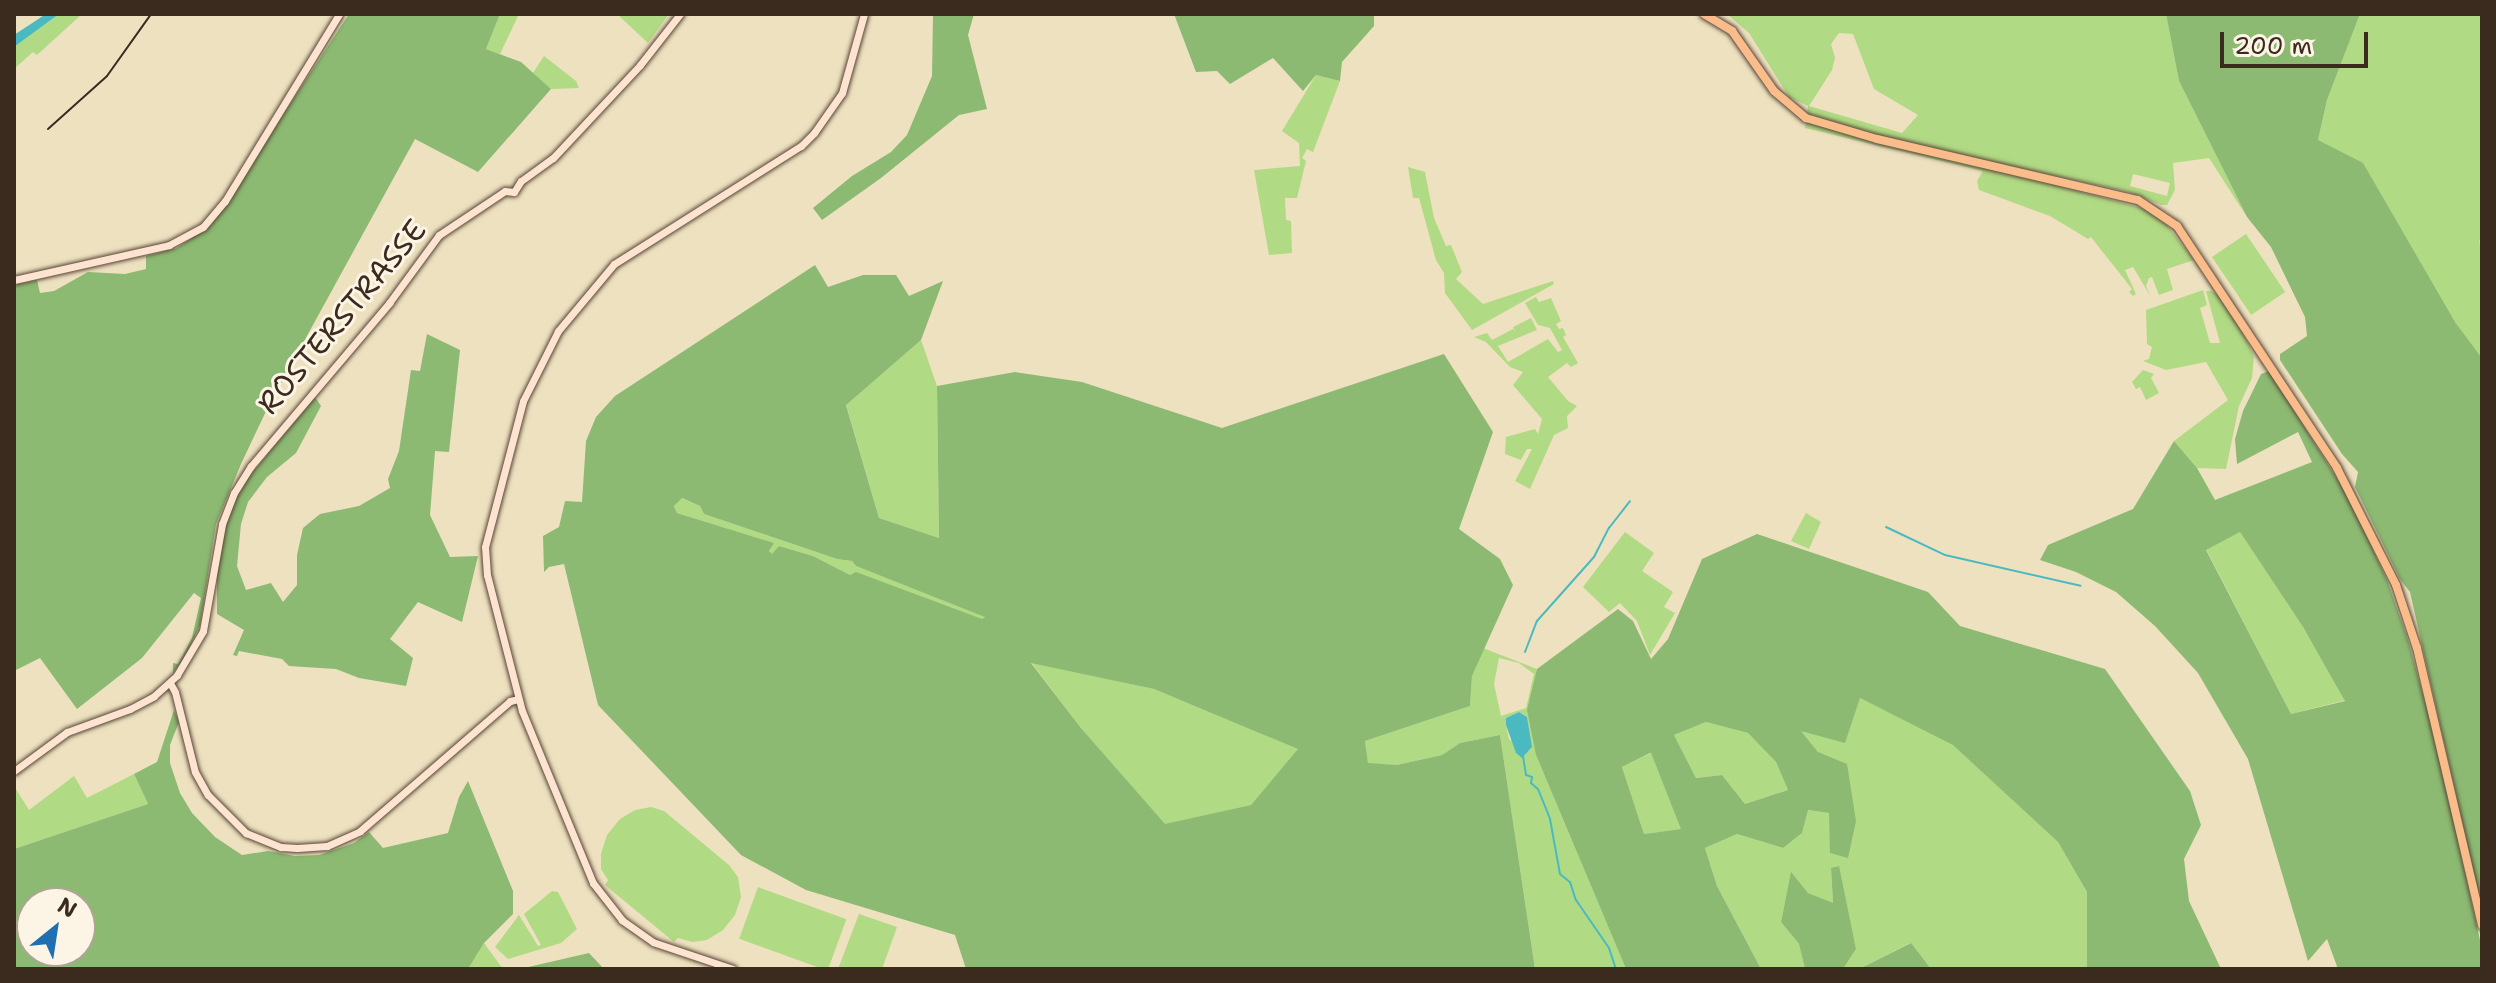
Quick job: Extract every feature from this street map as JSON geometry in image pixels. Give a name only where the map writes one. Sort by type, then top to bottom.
[{"type":"main road","points":[[14,280],[169,245],[203,227],[225,201],[339,14]]},
{"type":"main road","name":"ROSTERSTRASSE","points":[[170,683],[196,647],[203,631],[222,524],[234,493],[251,466],[389,303],[439,235],[494,197],[505,191],[514,192],[521,181],[553,158],[640,65],[680,14]]},
{"type":"main road","points":[[733,969],[653,942],[614,911],[593,883],[518,699],[487,575],[485,547],[523,401],[545,353],[572,311],[614,264],[801,146],[821,126],[836,105],[848,78],[864,14]]},
{"type":"main road","points":[[1704,14],[1732,31],[1774,91],[1806,118],[1877,139],[2127,197],[2157,210],[2185,236],[2278,374],[2356,500],[2396,585],[2417,648],[2482,925]]},
{"type":"main road","points":[[14,771],[73,728],[130,709],[170,683],[175,690],[195,772],[208,795],[245,832],[273,844],[297,848],[327,846],[360,831],[510,701],[518,699]]},
{"type":"green space","points":[[59,14],[82,14],[37,55],[33,52],[14,69],[14,47]]},
{"type":"green space","points":[[349,14],[500,14],[486,49],[521,62],[551,89],[478,172],[415,139],[268,407],[241,464],[216,524],[200,625],[185,657],[173,673],[173,663],[178,664],[192,638],[201,598],[194,593],[142,658],[77,709],[40,658],[14,671],[14,285],[37,280],[40,293],[54,291],[88,272],[125,274],[146,269],[146,256],[177,248],[211,225]]},
{"type":"green space","points":[[500,14],[519,14],[500,54],[486,49]]},
{"type":"green space","points":[[617,14],[669,14],[648,43]]},
{"type":"green space","points":[[933,14],[974,14],[968,35],[987,109],[959,115],[881,178],[822,220],[813,208],[852,176],[891,152],[907,135],[932,76]]},
{"type":"green space","points":[[1174,14],[1374,14],[1374,26],[1342,62],[1340,81],[1316,75],[1303,91],[1273,58],[1230,84],[1217,71],[1196,72]]},
{"type":"green space","points":[[1727,14],[2166,14],[2179,81],[2247,217],[2209,158],[2173,163],[2175,190],[2167,205],[2161,205],[2129,192],[1878,137],[1807,115],[1808,106],[1789,97],[1749,33]],"holes":[[[1839,33],[1853,34],[1874,89],[1918,115],[1902,133],[1809,106],[1832,70],[1835,58],[1831,44]],[[2133,174],[2170,183],[2167,196],[2130,186]]]},
{"type":"green space","points":[[2166,14],[2360,14],[2327,100],[2318,140],[2363,163],[2455,322],[2482,358],[2482,909],[2410,592],[2400,579],[2355,487],[2358,472],[2342,454],[2280,360],[2280,354],[2307,336],[2305,317],[2271,247],[2247,217],[2179,81]]},
{"type":"green space","points":[[2360,14],[2482,14],[2482,239],[2479,241],[2482,249],[2482,358],[2318,140],[2327,100]]},
{"type":"green space","points":[[544,56],[576,81],[579,88],[551,89],[533,73]]},
{"type":"green space","points":[[1316,75],[1340,81],[1313,152],[1307,149],[1302,158],[1306,161],[1297,198],[1285,198],[1286,220],[1291,221],[1292,253],[1269,255],[1254,170],[1300,166],[1299,143],[1282,131]]},
{"type":"green space","points":[[1806,119],[2145,209],[2166,224],[2194,260],[2167,269],[2173,290],[2159,295],[2152,277],[2149,278],[2146,286],[2151,297],[2133,267],[2125,270],[2136,294],[2133,296],[2129,292],[2132,289],[2091,237],[2088,239],[2050,216],[1979,190],[1977,181],[1983,171],[1805,128]]},
{"type":"green space","points":[[1408,167],[1425,172],[1434,218],[1446,246],[1451,245],[1462,272],[1456,279],[1483,304],[1553,281],[1554,284],[1472,330],[1445,293],[1444,273],[1436,260],[1419,198],[1413,198]]},
{"type":"green space","points":[[2246,234],[2285,292],[2251,315],[2212,257]]},
{"type":"green space","points":[[815,265],[828,287],[863,275],[896,275],[909,296],[943,281],[921,340],[846,405],[879,518],[939,538],[937,386],[1015,372],[1082,382],[1222,428],[1444,354],[1493,432],[1459,529],[1500,559],[1513,585],[1472,676],[1470,706],[1365,741],[1368,763],[1397,765],[1442,755],[1460,743],[1500,735],[1535,969],[966,969],[955,935],[806,890],[741,855],[598,705],[564,564],[549,567],[544,572],[543,536],[559,527],[565,501],[582,502],[586,441],[596,417],[615,396]],"holes":[[[682,498],[700,506],[704,514],[837,559],[852,561],[856,566],[985,617],[982,619],[856,572],[850,575],[813,556],[779,546],[772,554],[769,551],[774,543],[677,513],[674,506]],[[1031,663],[1154,689],[1298,749],[1251,805],[1165,824],[1081,728]]]},
{"type":"green space","points":[[2203,290],[2207,305],[2200,308],[2210,343],[2220,343],[2206,291],[2220,296],[2254,356],[2252,378],[2239,406],[2226,469],[2197,468],[2174,441],[2228,400],[2206,362],[2166,370],[2143,361],[2149,359],[2152,347],[2147,344],[2146,310]]},
{"type":"green space","points":[[1536,297],[1539,302],[1551,298],[1561,321],[1556,324],[1559,329],[1563,328],[1566,335],[1563,337],[1578,363],[1571,367],[1567,363],[1548,377],[1568,401],[1577,406],[1567,416],[1568,428],[1554,435],[1530,489],[1515,481],[1532,449],[1527,449],[1521,460],[1505,454],[1506,437],[1535,429],[1538,434],[1542,419],[1513,385],[1523,372],[1510,367],[1486,342],[1474,337],[1487,333],[1492,340],[1513,329],[1515,332],[1513,327],[1531,318],[1537,330],[1498,346],[1508,362],[1548,339],[1558,352],[1562,350],[1550,328],[1538,325],[1525,303]]},
{"type":"green space","points":[[427,334],[460,350],[449,452],[435,451],[430,515],[450,557],[478,556],[462,622],[418,602],[390,639],[413,658],[406,686],[359,678],[336,669],[289,666],[282,659],[239,651],[237,656],[233,655],[244,630],[217,614],[217,570],[229,513],[243,484],[315,397],[321,406],[296,453],[267,477],[248,502],[241,524],[237,566],[246,590],[271,583],[283,602],[297,585],[297,555],[303,528],[320,514],[359,506],[390,488],[388,479],[399,451],[411,370],[420,371]]},
{"type":"green space","points":[[921,340],[937,386],[939,538],[879,518],[846,404]]},
{"type":"green space","points":[[2143,370],[2154,374],[2151,378],[2159,393],[2146,400],[2140,387],[2136,389],[2132,382]]},
{"type":"green space","points":[[2269,371],[2348,496],[2387,580],[2408,640],[2437,746],[2482,949],[2482,969],[2338,969],[2327,939],[2308,961],[2248,759],[2198,673],[2155,626],[2116,592],[2076,572],[2040,560],[2048,545],[2133,509],[2174,441],[2197,468],[2215,500],[2312,462],[2298,432],[2237,464],[2235,439],[2243,411],[2261,374]],"holes":[[[2240,532],[2303,627],[2345,701],[2291,714],[2206,550]]]},
{"type":"green space","points":[[681,498],[700,506],[704,514],[837,559],[852,561],[856,566],[985,616],[982,620],[850,575],[813,556],[779,546],[773,555],[769,552],[773,543],[677,513],[674,506]]},
{"type":"green space","points":[[1806,513],[1821,522],[1809,549],[1791,541]]},
{"type":"green space","points":[[1625,532],[1654,553],[1642,571],[1673,592],[1664,607],[1675,613],[1650,655],[1637,621],[1620,603],[1609,612],[1583,587]]},
{"type":"green space","points":[[2240,532],[2303,627],[2346,700],[2291,714],[2206,549]]},
{"type":"green space","points":[[1757,534],[1928,592],[1960,626],[2105,669],[2190,791],[2201,825],[2184,859],[2189,901],[2221,969],[2087,969],[2087,892],[2058,842],[1953,745],[1860,698],[1845,743],[1801,731],[1818,752],[1847,764],[1856,821],[1848,858],[1830,853],[1829,813],[1808,810],[1802,833],[1783,848],[1737,834],[1705,848],[1717,886],[1761,969],[1626,969],[1536,755],[1527,710],[1537,669],[1618,609],[1633,621],[1651,659],[1668,639],[1702,559]],"holes":[[[1706,722],[1748,733],[1776,762],[1788,790],[1745,804],[1722,775],[1696,778],[1674,735]],[[1651,753],[1681,829],[1644,834],[1622,767]]]},
{"type":"green space","points":[[1483,648],[1537,669],[1534,686],[1536,755],[1626,969],[1535,969],[1500,735],[1460,743],[1442,755],[1397,765],[1368,764],[1365,741],[1470,706],[1472,676]],"holes":[[[1499,658],[1519,663],[1534,674],[1526,708],[1501,716],[1494,684]],[[1519,712],[1527,717],[1531,749],[1525,753],[1509,739],[1506,725],[1506,718]]]},
{"type":"green space","points":[[1031,662],[1154,689],[1299,749],[1251,805],[1165,825],[1081,728]]},
{"type":"green space","points":[[1860,698],[1953,744],[2058,842],[2087,892],[2087,969],[1931,969],[1910,943],[1859,969],[1843,969],[1856,949],[1838,866],[1831,869],[1833,904],[1808,893],[1791,874],[1781,922],[1799,944],[1805,969],[1761,969],[1717,886],[1705,848],[1737,834],[1783,848],[1802,833],[1807,810],[1830,813],[1830,853],[1848,857],[1818,752],[1800,730]]},
{"type":"green space","points":[[174,710],[179,722],[170,745],[170,763],[180,793],[192,813],[215,837],[242,855],[268,851],[295,856],[319,855],[354,843],[369,832],[383,848],[448,833],[459,797],[468,781],[513,891],[513,914],[484,943],[468,969],[14,969],[14,849],[148,804],[134,774],[157,762]]},
{"type":"green space","points":[[1706,722],[1748,733],[1776,762],[1788,790],[1745,804],[1722,775],[1696,778],[1674,735]]},
{"type":"green space","points":[[1651,753],[1682,829],[1644,834],[1622,767]]},
{"type":"green space","points":[[134,774],[148,804],[14,849],[14,786],[29,810],[74,776],[87,798]]},
{"type":"green space","points":[[651,807],[664,811],[729,865],[738,877],[741,897],[735,915],[723,930],[707,940],[692,942],[678,938],[674,942],[605,885],[608,880],[601,869],[601,854],[607,835],[620,819],[635,810]]},
{"type":"green space","points":[[1839,866],[1856,949],[1843,969],[1805,969],[1799,944],[1781,922],[1791,872],[1808,893],[1833,903],[1831,868]]},
{"type":"green space","points":[[758,887],[846,919],[828,969],[739,939]]},
{"type":"green space","points":[[552,891],[558,892],[577,929],[561,943],[508,959],[495,947],[519,915],[538,946],[541,945],[524,914]]},
{"type":"green space","points":[[859,914],[897,927],[882,969],[838,969]]},
{"type":"green space","points":[[484,943],[503,969],[468,969]]},
{"type":"green space","points":[[1911,943],[1931,969],[1859,969]]},
{"type":"green space","points":[[589,953],[604,969],[518,969],[524,968]]},
{"type":"water","points":[[46,14],[59,14],[14,47],[14,35]]},
{"type":"water","points":[[1519,712],[1527,717],[1532,747],[1522,758],[1516,753],[1506,725],[1506,718]]},
{"type":"waterway","points":[[1525,652],[1537,621],[1594,557],[1609,528],[1630,501]]},
{"type":"waterway","points":[[1886,527],[1945,555],[2081,586]]},
{"type":"waterway","points":[[1523,756],[1526,775],[1532,777],[1531,783],[1538,789],[1550,819],[1560,874],[1570,882],[1576,900],[1609,948],[1616,969]]},
{"type":"railway","points":[[48,129],[107,76],[151,14]]}]
